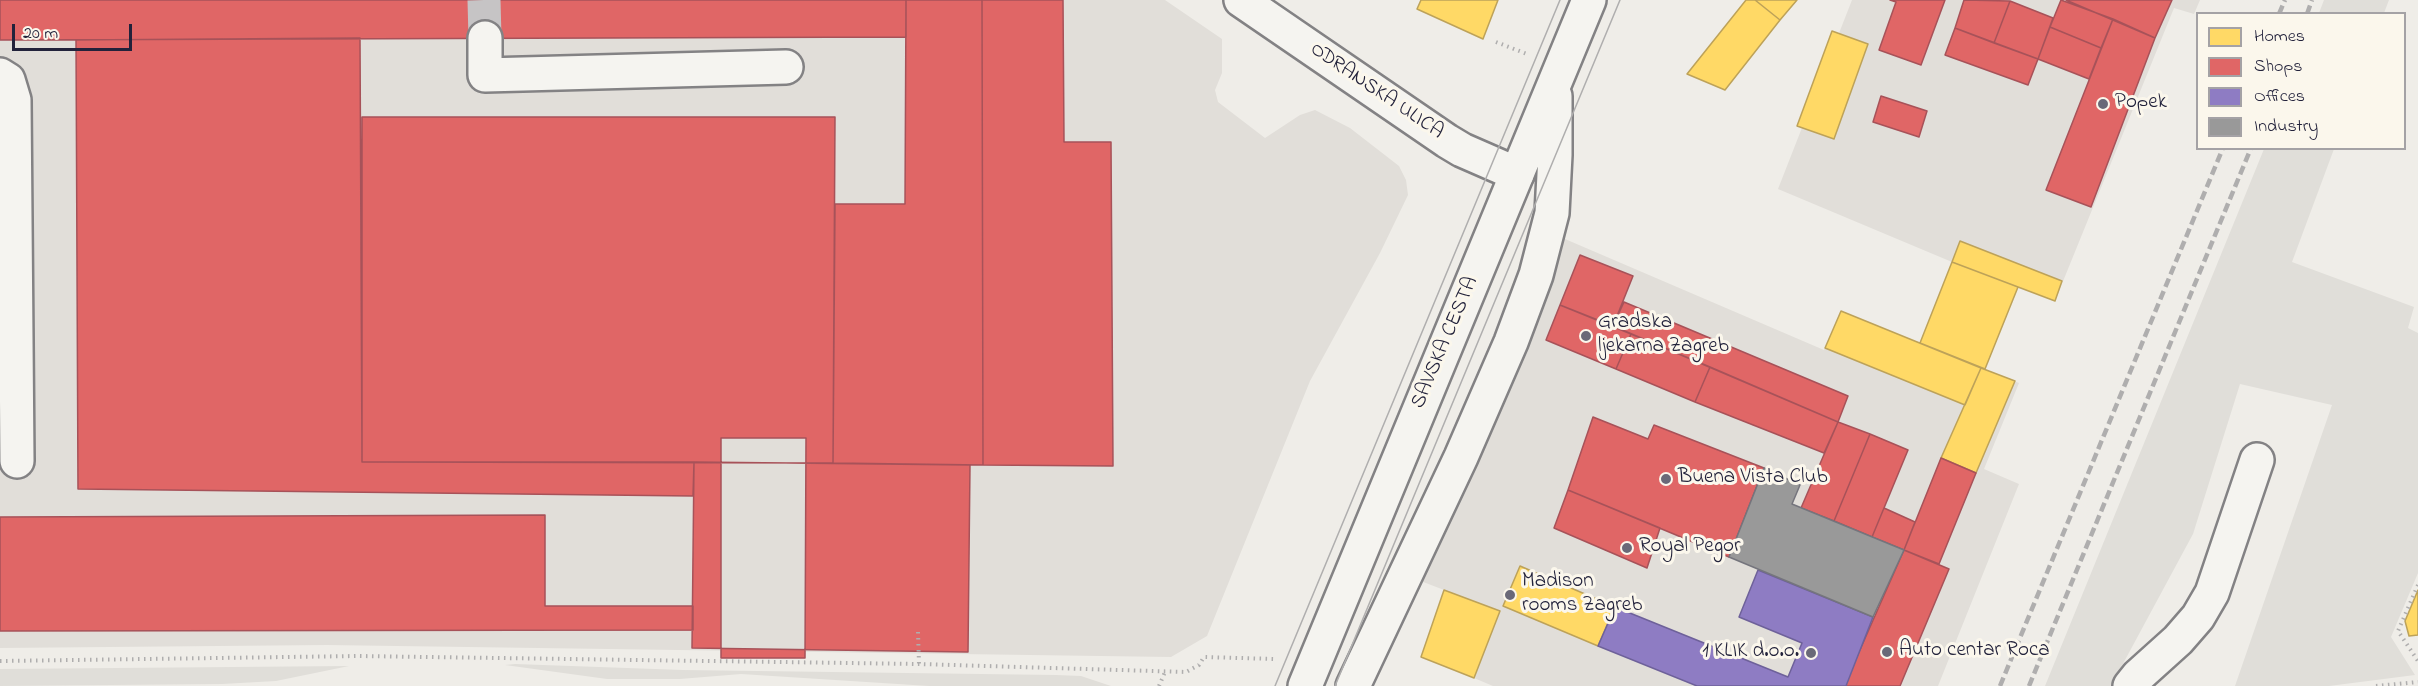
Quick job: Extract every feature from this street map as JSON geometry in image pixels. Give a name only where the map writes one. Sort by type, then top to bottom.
[{"type":"main road","name":"ODRANSKA ULICA","points":[[1241,0],[1448,141],[1471,154],[1517,174]]},
{"type":"main road","name":"SAVSKA CESTA","points":[[1305,686],[1589,0]]},
{"type":"main road","points":[[485,38],[485,75],[786,68]]},
{"type":"main road","points":[[0,75],[8,80],[14,100],[17,461]]},
{"type":"main road","points":[[1353,686],[1461,457],[1511,342],[1536,275],[1552,213],[1556,155],[1554,82]]},
{"type":"main road","points":[[2130,686],[2178,640],[2198,617],[2212,593],[2257,460]]},
{"type":"path","points":[[1496,42],[1528,54]]},
{"type":"path","points":[[2418,585],[2398,631],[2418,661]]},
{"type":"path","points":[[918,632],[919,664]]},
{"type":"path","points":[[0,661],[358,656],[919,664],[1186,672],[1199,665],[1204,657],[1214,656]]},
{"type":"path","points":[[1159,686],[1165,672]]},
{"type":"path","points":[[2376,686],[2418,682]]},
{"type":"shaded area","points":[[0,0],[1165,0],[1222,39],[1222,73],[1215,90],[1218,102],[1265,138],[1300,115],[1315,110],[1350,128],[1399,166],[1406,180],[1408,195],[1380,253],[1310,381],[1207,636],[1171,657],[327,645],[0,648]]},
{"type":"shaded area","points":[[1852,0],[2200,0],[2194,14],[2174,8],[2055,301],[1952,262],[1778,189]]},
{"type":"shaded area","points":[[2324,0],[2389,0],[2384,12],[2319,12]]},
{"type":"shaded area","points":[[2264,150],[2334,150],[2292,262],[2414,307],[2408,328],[2418,333],[2418,573],[2391,637],[2415,675],[2329,686],[2235,686],[2332,405],[2240,384],[2193,534],[2111,686],[2045,686]]},
{"type":"shaded area","points":[[1558,236],[1824,350],[1841,311],[2019,383],[1984,469],[2019,484],[1938,686],[1493,686],[1474,678],[1499,611],[1418,580]]},
{"type":"shaded area","points":[[505,665],[683,670],[1056,675],[1081,676],[1111,686],[929,686],[741,674],[680,679],[607,679]]},
{"type":"shaded area","points":[[349,666],[276,681],[222,684],[0,686],[0,669]]},
{"type":"building: Homes","points":[[1421,0],[1498,0],[1483,39],[1417,9]]},
{"type":"building: Homes","points":[[1746,0],[1755,0],[1780,20],[1725,90],[1687,74]]},
{"type":"building: Homes","points":[[1755,0],[1797,0],[1780,20]]},
{"type":"building: Homes","points":[[1832,31],[1868,44],[1834,139],[1797,126]]},
{"type":"building: Homes","points":[[1960,241],[2062,281],[2055,301],[1952,262]]},
{"type":"building: Homes","points":[[1952,262],[2018,287],[1985,369],[1920,343]]},
{"type":"building: Homes","points":[[1841,311],[1981,368],[1965,405],[1825,348]]},
{"type":"building: Homes","points":[[1981,368],[2015,381],[1976,473],[1941,458]]},
{"type":"building: Homes","points":[[1520,566],[1615,607],[1598,646],[1503,606]]},
{"type":"building: Homes","points":[[1444,590],[1500,611],[1474,678],[1421,657]]},
{"type":"building: Homes","points":[[2418,590],[2418,635],[2409,636],[2405,621]]},
{"type":"building: Shops","points":[[0,0],[906,0],[906,37],[0,40]]},
{"type":"building: Shops","points":[[906,0],[982,0],[983,465],[833,463],[835,204],[905,204]]},
{"type":"building: Shops","points":[[982,0],[1063,0],[1064,142],[1111,142],[1113,466],[983,465]]},
{"type":"building: Shops","points":[[1890,0],[1945,0],[1921,65],[1879,50],[1896,2]]},
{"type":"building: Shops","points":[[1964,0],[2010,1],[1994,43],[1955,28]]},
{"type":"building: Shops","points":[[2061,0],[2113,19],[2101,48],[2050,27]]},
{"type":"building: Shops","points":[[2066,0],[2172,0],[2155,38]]},
{"type":"building: Shops","points":[[2010,1],[2053,18],[2038,59],[1994,43]]},
{"type":"building: Shops","points":[[2113,19],[2155,38],[2091,207],[2046,190]]},
{"type":"building: Shops","points":[[2050,27],[2101,48],[2089,79],[2038,59]]},
{"type":"building: Shops","points":[[1955,28],[2038,59],[2028,85],[1945,55]]},
{"type":"building: Shops","points":[[360,38],[362,462],[694,462],[693,496],[78,489],[76,40]]},
{"type":"building: Shops","points":[[1881,96],[1927,111],[1919,137],[1873,122]]},
{"type":"building: Shops","points":[[362,117],[835,117],[833,463],[362,462]]},
{"type":"building: Shops","points":[[1580,255],[1633,276],[1613,326],[1560,305]]},
{"type":"building: Shops","points":[[1624,302],[1848,396],[1838,422],[1613,326]]},
{"type":"building: Shops","points":[[1560,305],[1631,334],[1616,369],[1546,340]]},
{"type":"building: Shops","points":[[1631,334],[1710,367],[1695,402],[1616,369]]},
{"type":"building: Shops","points":[[1710,367],[1838,422],[1824,453],[1695,402]]},
{"type":"building: Shops","name":"Buena Vista Club","points":[[1593,417],[1648,439],[1654,425],[1764,468],[1729,557],[1568,490]]},
{"type":"building: Shops","points":[[1838,422],[1870,434],[1834,521],[1801,508]]},
{"type":"building: Shops","points":[[1870,434],[1908,450],[1872,537],[1834,521]]},
{"type":"building: Shops","points":[[721,438],[806,438],[805,658],[721,658]]},
{"type":"building: Shops","points":[[1941,458],[1976,473],[1939,564],[1904,550]]},
{"type":"building: Shops","points":[[694,462],[970,465],[968,652],[692,648]]},
{"type":"building: Shops","name":"Royal Pegor","points":[[1568,490],[1660,528],[1647,568],[1554,528]]},
{"type":"building: Shops","points":[[1884,508],[1915,522],[1904,550],[1872,537]]},
{"type":"building: Shops","points":[[545,515],[545,606],[693,606],[693,630],[0,631],[0,517]]},
{"type":"building: Shops","name":"Auto centar Roca","points":[[1904,550],[1949,569],[1900,686],[1844,686]]},
{"type":"building: Offices","points":[[1758,570],[1873,617],[1846,686],[1697,686],[1598,646],[1615,607],[1788,677],[1802,643],[1739,617]]},
{"type":"building: Industry","points":[[1764,468],[1800,485],[1792,504],[1904,550],[1873,617],[1729,557]]},
{"type":"tunnel","points":[[484,0],[485,38]]},
{"type":"tram line","points":[[1275,686],[1560,0]]},
{"type":"tram line","points":[[1335,686],[1620,0]]},
{"type":"railway","points":[[2280,12],[2285,0]]},
{"type":"railway","points":[[2308,12],[2312,0]]},
{"type":"railway","points":[[2000,686],[2222,150]]},
{"type":"railway","points":[[2029,686],[2250,150]]},
{"type":"place","name":"Popek","points":[[2103,104]]},
{"type":"place","name":"Gradska ljekarna Zagreb","points":[[1586,336]]},
{"type":"place","name":"Buena Vista Club","points":[[1666,479]]},
{"type":"place","name":"Royal Pegor","points":[[1627,548]]},
{"type":"place","name":"Madison rooms Zagreb","points":[[1510,595]]},
{"type":"place","name":"Auto centar Roca","points":[[1887,652]]},
{"type":"place","name":"1 KLIK d.o.o.","points":[[1811,653]]}]
